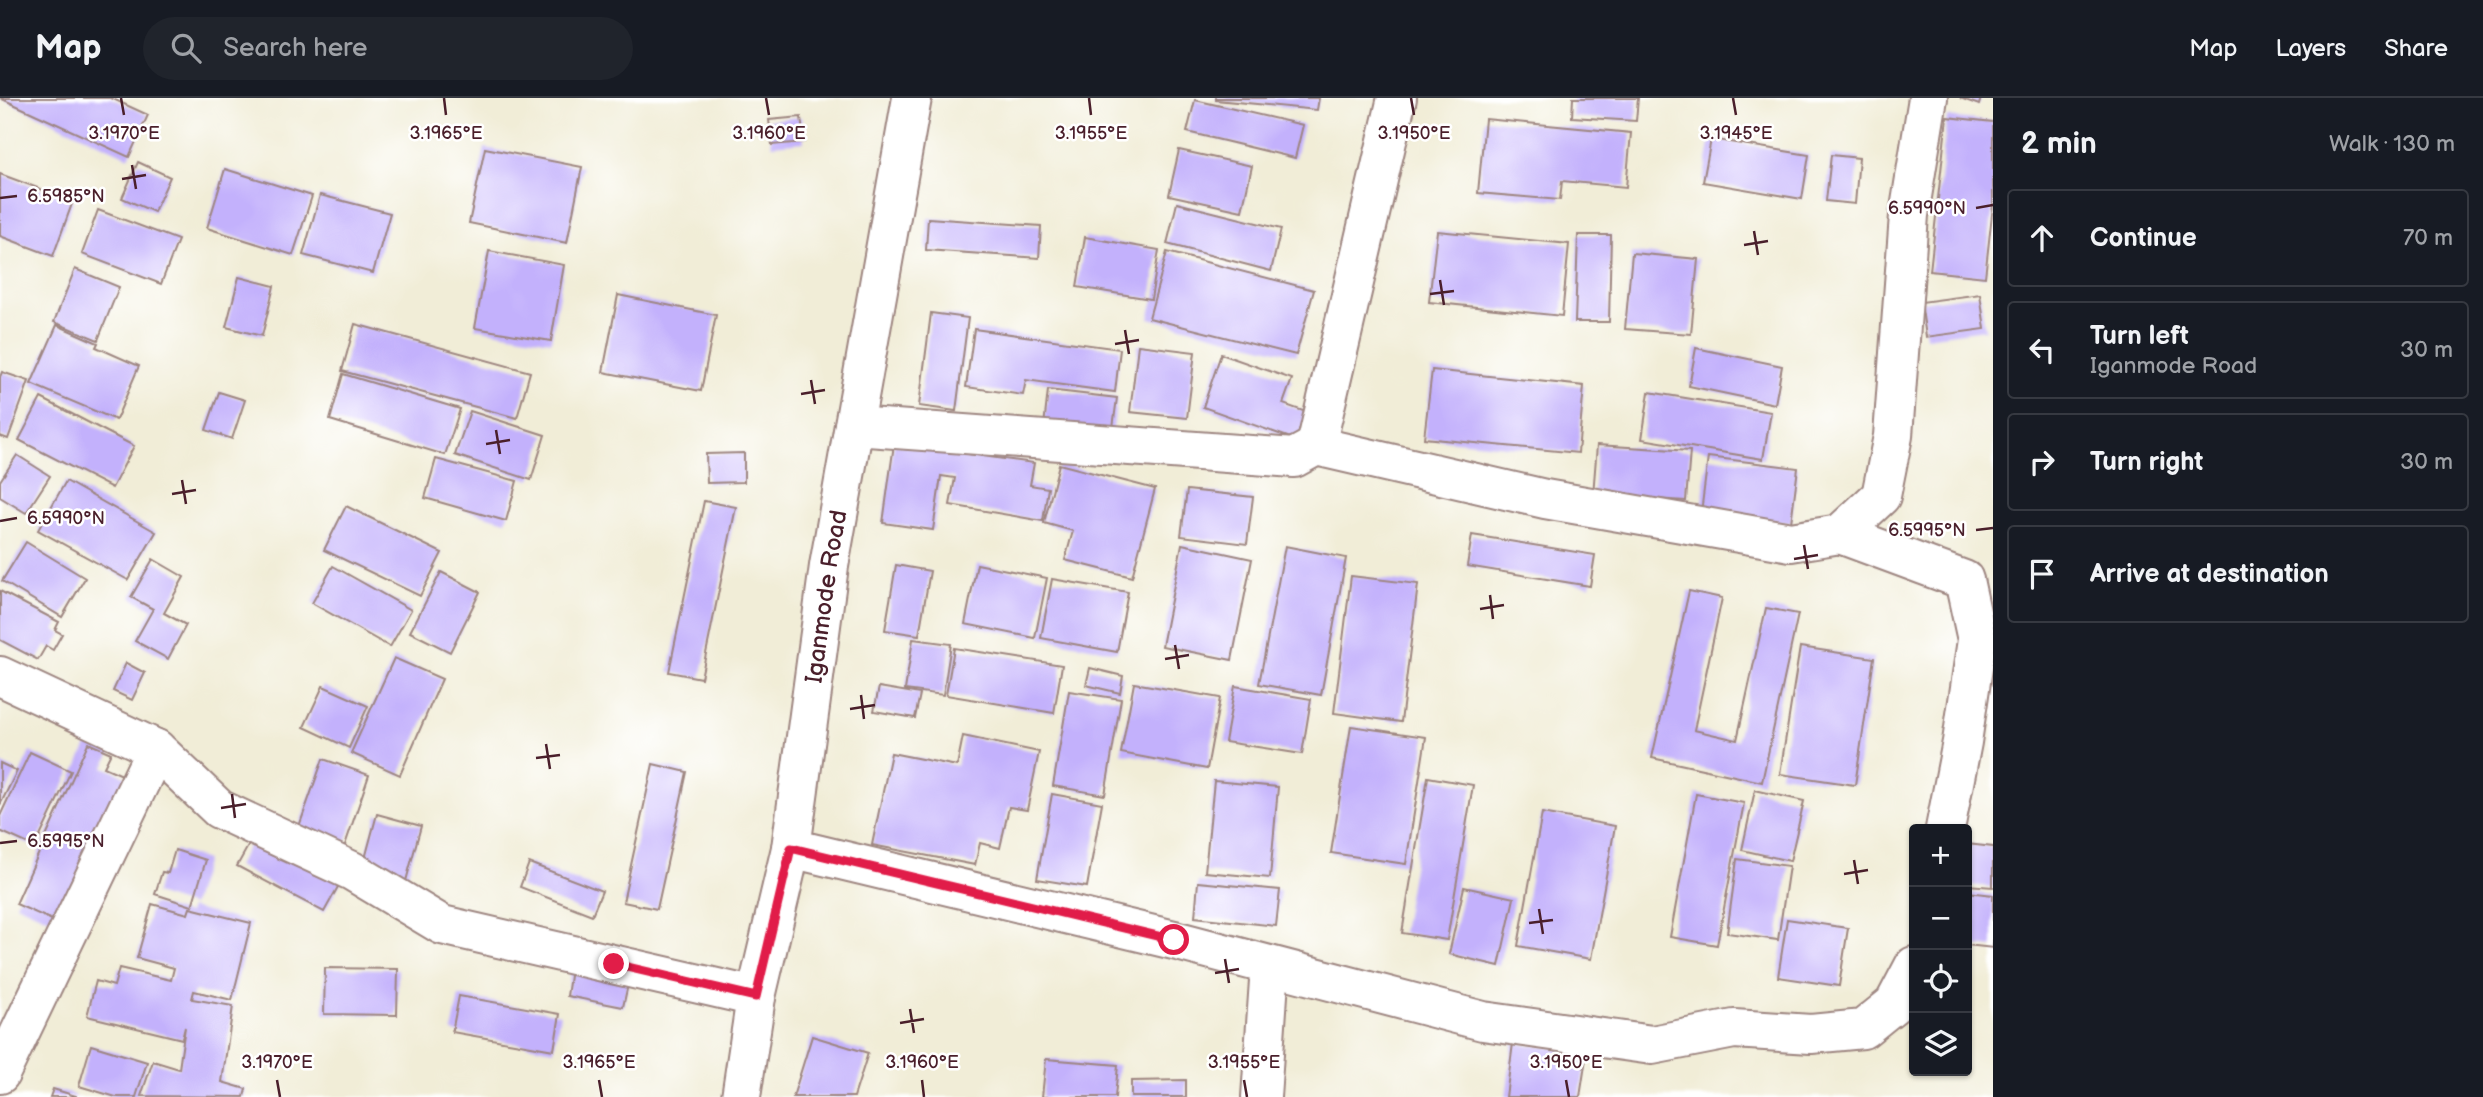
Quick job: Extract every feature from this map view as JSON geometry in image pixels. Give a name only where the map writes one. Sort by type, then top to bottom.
[{"type":"street","name":"Iganmode Road","points":[[741,1097],[756,997],[791,848],[829,566],[912,98]]},
{"type":"street","points":[[1316,446],[1397,98]]},
{"type":"street","points":[[1840,534],[1881,496],[1893,436],[1909,215],[1928,98]]},
{"type":"street","points":[[854,426],[1294,458],[1316,446],[1545,499],[1791,542],[1840,534],[1964,580],[1977,640],[1962,742],[1946,824]]},
{"type":"street","points":[[0,676],[156,749],[219,808],[352,871],[442,925],[756,997]]},
{"type":"street","points":[[0,1074],[156,749]]},
{"type":"street","points":[[791,848],[1174,940],[1483,1021],[1653,1045],[1734,1029],[1811,1034],[1863,1029],[1894,1004],[1909,976]]},
{"type":"street","points":[[1261,1097],[1270,967]]},
{"type":"building","points":[[0,98],[111,98],[148,115],[129,157]]},
{"type":"building","points":[[1216,98],[1319,98],[1317,110]]},
{"type":"building","points":[[1573,98],[1638,98],[1636,121],[1572,117]]},
{"type":"building","points":[[1960,98],[1981,98],[1979,105]]},
{"type":"building","points":[[1195,100],[1303,125],[1295,158],[1187,132]]},
{"type":"building","points":[[801,117],[804,142],[772,145],[769,120]]},
{"type":"building","points":[[1947,117],[1993,122],[1993,205],[1985,277],[1930,271]]},
{"type":"building","points":[[1485,119],[1631,133],[1626,187],[1562,181],[1560,200],[1478,193]]},
{"type":"building","points":[[1711,139],[1809,155],[1802,199],[1703,182]]},
{"type":"building","points":[[485,148],[582,167],[567,243],[469,223]]},
{"type":"building","points":[[1179,150],[1252,166],[1242,211],[1169,195]]},
{"type":"building","points":[[1831,155],[1859,158],[1855,204],[1826,201]]},
{"type":"building","points":[[138,162],[170,177],[154,212],[122,198]]},
{"type":"building","points":[[225,169],[312,196],[293,255],[207,228]]},
{"type":"building","points":[[0,174],[73,201],[53,256],[0,236]]},
{"type":"building","points":[[320,195],[390,213],[373,273],[303,255]]},
{"type":"building","points":[[1177,203],[1281,229],[1271,271],[1167,244]]},
{"type":"building","points":[[98,210],[178,240],[161,284],[82,254]]},
{"type":"building","points":[[928,218],[1041,226],[1039,258],[926,250]]},
{"type":"building","points":[[1437,231],[1569,244],[1562,316],[1429,302]]},
{"type":"building","points":[[1578,235],[1611,235],[1609,322],[1575,322]]},
{"type":"building","points":[[1085,237],[1159,250],[1151,299],[1077,287]]},
{"type":"building","points":[[489,251],[564,265],[551,341],[475,328]]},
{"type":"building","points":[[1167,252],[1314,290],[1296,355],[1149,318]]},
{"type":"building","points":[[1632,253],[1698,259],[1691,334],[1625,329]]},
{"type":"building","points":[[75,269],[119,287],[98,340],[54,322]]},
{"type":"building","points":[[239,277],[274,286],[262,336],[226,327]]},
{"type":"building","points":[[1980,294],[1985,329],[1926,337],[1921,302]]},
{"type":"building","points":[[618,295],[716,315],[701,391],[603,372]]},
{"type":"building","points":[[931,313],[968,318],[956,411],[919,406]]},
{"type":"building","points":[[355,324],[530,372],[517,418],[342,371]]},
{"type":"building","points":[[57,325],[98,343],[96,347],[139,366],[116,420],[31,384]]},
{"type":"building","points":[[974,329],[1120,349],[1115,392],[1026,380],[1023,395],[966,387]]},
{"type":"building","points":[[1138,345],[1195,352],[1187,418],[1130,412]]},
{"type":"building","points":[[1696,348],[1782,366],[1775,404],[1689,386]]},
{"type":"building","points":[[1221,354],[1292,379],[1283,404],[1309,413],[1299,441],[1203,407]]},
{"type":"building","points":[[1432,370],[1584,386],[1578,453],[1424,438]]},
{"type":"building","points":[[2,372],[29,381],[8,439],[0,436]]},
{"type":"building","points":[[343,374],[460,409],[445,455],[330,420]]},
{"type":"building","points":[[1048,390],[1117,398],[1112,435],[1044,426]]},
{"type":"building","points":[[219,392],[245,400],[232,439],[206,430]]},
{"type":"building","points":[[1649,392],[1771,412],[1763,459],[1642,439]]},
{"type":"building","points":[[41,398],[134,446],[112,488],[19,440]]},
{"type":"building","points":[[470,411],[545,435],[531,480],[455,455]]},
{"type":"building","points":[[894,444],[1034,463],[1030,485],[1048,488],[1043,521],[950,505],[955,478],[941,476],[933,530],[883,523]]},
{"type":"building","points":[[1597,445],[1690,451],[1686,501],[1593,495]]},
{"type":"building","points":[[744,453],[744,482],[707,483],[706,454]]},
{"type":"building","points":[[17,455],[50,476],[26,513],[0,497],[0,481]]},
{"type":"building","points":[[1708,457],[1798,468],[1791,523],[1701,513]]},
{"type":"building","points":[[436,459],[517,481],[506,521],[425,498]]},
{"type":"building","points":[[1059,464],[1155,489],[1132,577],[1065,560],[1073,531],[1044,523]]},
{"type":"building","points":[[66,481],[156,532],[128,580],[38,530]]},
{"type":"building","points":[[1187,490],[1253,497],[1247,544],[1181,536]]},
{"type":"building","points":[[704,501],[736,507],[701,678],[669,672]]},
{"type":"building","points":[[346,506],[442,553],[420,596],[324,550]]},
{"type":"building","points":[[1472,535],[1595,555],[1590,586],[1467,566]]},
{"type":"building","points":[[26,542],[85,578],[62,617],[2,581]]},
{"type":"building","points":[[1182,544],[1252,559],[1232,660],[1162,646]]},
{"type":"building","points":[[1285,546],[1346,558],[1321,695],[1259,684]]},
{"type":"building","points":[[153,559],[184,577],[164,613],[186,625],[168,659],[135,641],[153,609],[131,597]]},
{"type":"building","points":[[977,564],[1047,578],[1035,638],[965,624]]},
{"type":"building","points":[[896,565],[930,571],[919,635],[885,630]]},
{"type":"building","points":[[333,566],[411,610],[390,647],[312,603]]},
{"type":"building","points":[[441,572],[480,592],[450,652],[410,632]]},
{"type":"building","points":[[1351,576],[1418,584],[1401,722],[1334,713]]},
{"type":"building","points":[[1052,579],[1128,592],[1117,652],[1041,638]]},
{"type":"building","points":[[0,591],[59,622],[55,630],[62,634],[53,650],[46,646],[38,660],[0,640]]},
{"type":"building","points":[[1689,591],[1722,598],[1694,730],[1737,740],[1766,608],[1798,614],[1762,782],[1652,758]]},
{"type":"building","points":[[913,639],[951,644],[943,695],[905,690]]},
{"type":"building","points":[[1800,647],[1874,658],[1855,785],[1780,774]]},
{"type":"building","points":[[954,648],[1062,665],[1054,713],[946,695]]},
{"type":"building","points":[[394,658],[442,679],[400,775],[351,753]]},
{"type":"building","points":[[126,663],[145,673],[132,700],[113,691]]},
{"type":"building","points":[[1090,668],[1123,676],[1120,693],[1086,685]]},
{"type":"building","points":[[1134,683],[1220,698],[1207,769],[1121,753]]},
{"type":"building","points":[[323,686],[368,706],[349,748],[304,727]]},
{"type":"building","points":[[1235,686],[1311,699],[1302,754],[1225,742]]},
{"type":"building","points":[[879,687],[920,694],[915,718],[874,711]]},
{"type":"building","points":[[1069,691],[1121,699],[1105,795],[1053,786]]},
{"type":"building","points":[[1351,726],[1426,737],[1406,864],[1331,853]]},
{"type":"building","points":[[963,736],[1039,752],[1027,810],[1009,807],[1000,848],[980,843],[975,865],[872,845],[891,753],[957,766]]},
{"type":"building","points":[[88,743],[111,753],[104,767],[129,778],[63,925],[16,904]]},
{"type":"building","points":[[30,752],[71,771],[35,847],[0,831],[0,816]]},
{"type":"building","points":[[323,759],[369,775],[343,851],[296,835]]},
{"type":"building","points":[[0,763],[17,771],[0,805]]},
{"type":"building","points":[[653,764],[687,772],[657,909],[623,902]]},
{"type":"building","points":[[1428,777],[1473,785],[1447,940],[1402,933]]},
{"type":"building","points":[[1214,781],[1278,787],[1270,878],[1205,872]]},
{"type":"building","points":[[1755,790],[1804,801],[1790,861],[1742,850]]},
{"type":"building","points":[[1052,794],[1102,803],[1087,887],[1037,879]]},
{"type":"building","points":[[1696,794],[1744,803],[1717,945],[1670,937]]},
{"type":"building","points":[[1542,813],[1615,826],[1591,959],[1518,946]]},
{"type":"building","points":[[377,814],[421,826],[406,881],[362,870]]},
{"type":"building","points":[[257,830],[344,876],[324,912],[237,866]]},
{"type":"building","points":[[1972,845],[1993,847],[1993,887],[1972,885]]},
{"type":"building","points":[[175,850],[206,860],[192,906],[155,894],[162,872],[168,873]]},
{"type":"building","points":[[1737,859],[1789,866],[1778,940],[1727,933]]},
{"type":"building","points":[[529,863],[602,891],[592,915],[520,887]]},
{"type":"building","points":[[1198,882],[1280,890],[1276,926],[1195,917]]},
{"type":"building","points":[[1464,887],[1514,898],[1499,966],[1449,954]]},
{"type":"building","points":[[1972,893],[1993,895],[1993,948],[1972,946]]},
{"type":"building","points":[[152,904],[188,914],[190,908],[251,923],[232,1000],[194,991],[192,999],[233,1006],[222,1082],[246,1089],[244,1097],[141,1096],[153,1061],[179,1069],[185,1027],[182,1039],[87,1016],[96,981],[114,986],[119,968],[171,980],[174,968],[137,958]]},
{"type":"building","points":[[1787,919],[1848,928],[1839,986],[1778,977]]},
{"type":"building","points":[[325,968],[398,969],[397,1015],[324,1014]]},
{"type":"building","points":[[571,969],[629,980],[623,1007],[567,996]]},
{"type":"building","points":[[459,996],[560,1014],[554,1050],[452,1032]]},
{"type":"building","points":[[812,1036],[868,1053],[854,1097],[793,1097]]},
{"type":"building","points":[[1513,1043],[1587,1052],[1580,1097],[1506,1097]]},
{"type":"building","points":[[91,1045],[147,1062],[136,1097],[116,1097],[79,1086]]},
{"type":"building","points":[[1046,1059],[1118,1065],[1115,1097],[1042,1097]]},
{"type":"building","points":[[1186,1080],[1186,1097],[1131,1097],[1131,1081]]},
{"type":"building","points":[[53,1089],[76,1096],[76,1097],[50,1097]]},
{"type":"route","points":[[614,964],[756,997],[791,848],[1174,940]]}]
